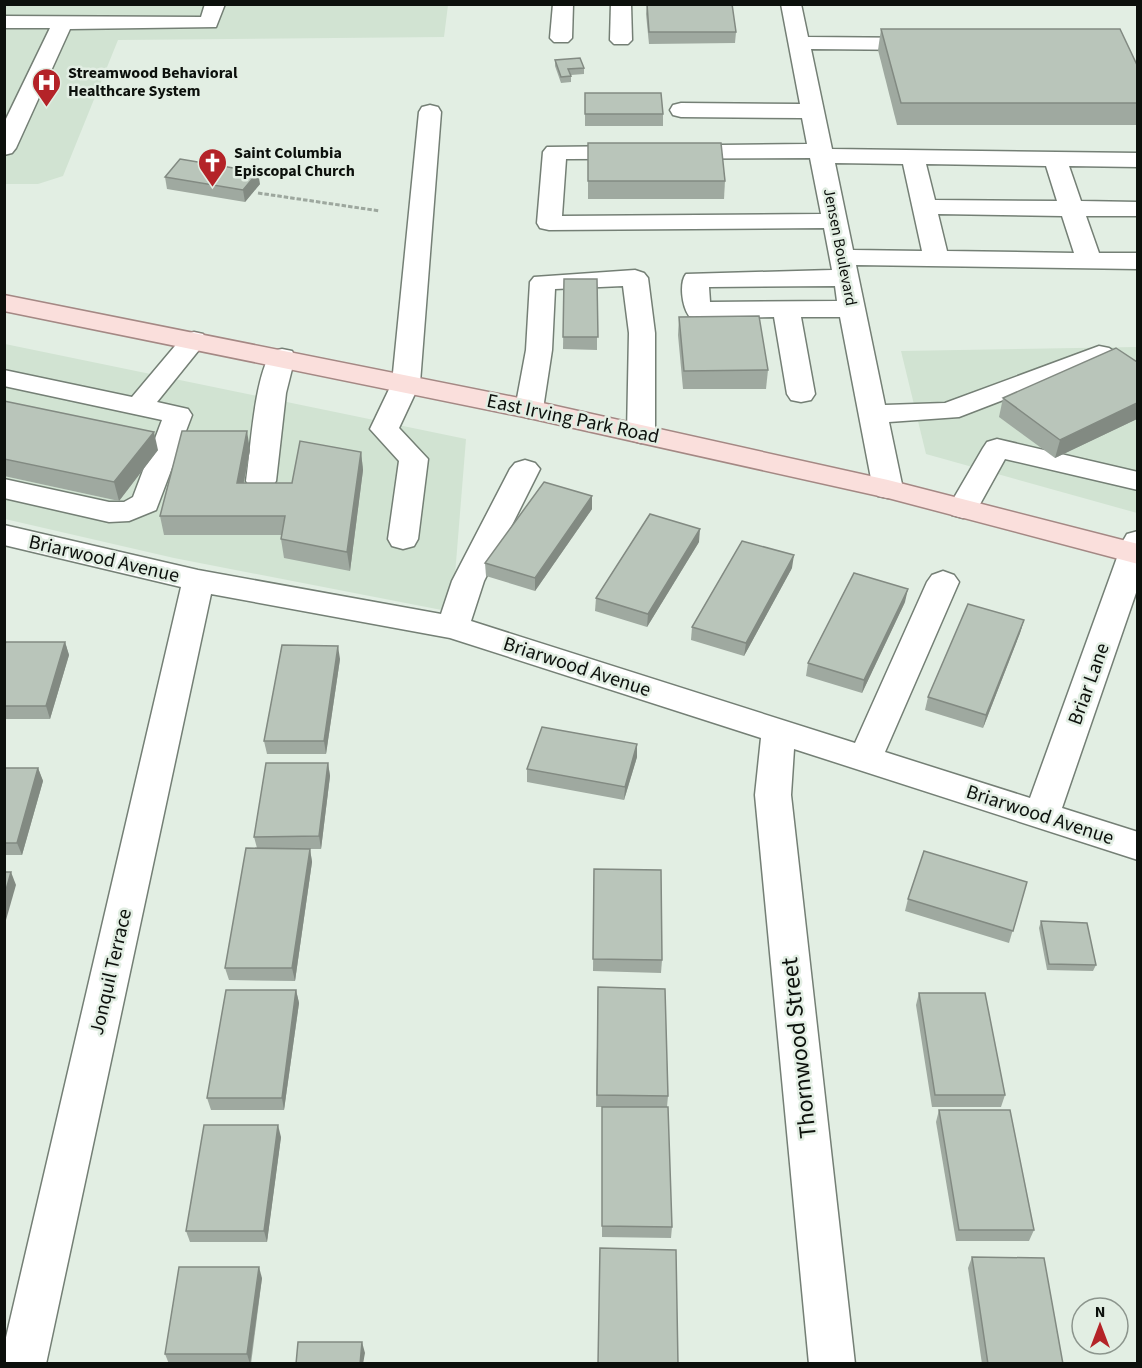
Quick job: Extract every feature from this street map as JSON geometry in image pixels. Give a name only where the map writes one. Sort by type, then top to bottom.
[{"type":"main road","name":"East Irving Park Road","points":[[4,303],[282,357],[529,409],[888,489],[1137,550]]},
{"type":"street","points":[[4,22],[209,23],[215,4]]},
{"type":"street","points":[[561,38],[562,4]]},
{"type":"street","points":[[621,4],[621,40]]},
{"type":"street","name":"Jensen Boulevard","points":[[791,4],[888,489]]},
{"type":"street","points":[[4,148],[63,22]]},
{"type":"street","points":[[799,43],[948,44]]},
{"type":"street","points":[[681,110],[812,111]]},
{"type":"street","points":[[403,538],[414,459],[384,429],[406,383],[430,112]]},
{"type":"street","points":[[834,221],[549,223],[555,152],[821,153],[913,157],[1137,160]]},
{"type":"street","points":[[913,157],[936,258]]},
{"type":"street","points":[[1055,159],[1089,260]]},
{"type":"street","points":[[924,207],[1137,209]]},
{"type":"street","points":[[852,309],[698,310],[694,279],[844,268],[936,258],[1137,261]]},
{"type":"street","points":[[529,409],[539,350],[543,282],[635,278],[642,333],[641,434]]},
{"type":"street","points":[[786,309],[801,394]]},
{"type":"street","points":[[138,406],[194,340]]},
{"type":"street","points":[[874,414],[949,411],[1099,354],[1137,379]]},
{"type":"street","points":[[261,481],[272,393],[282,357]]},
{"type":"street","points":[[4,378],[178,415],[146,503],[129,511],[109,512],[4,488]]},
{"type":"street","points":[[963,406],[998,447],[1137,481]]},
{"type":"street","points":[[963,508],[998,447]]},
{"type":"street","points":[[453,627],[468,581],[525,469]]},
{"type":"street","name":"Briarwood Avenue","points":[[4,535],[198,581],[453,627],[1137,846]]},
{"type":"street","name":"Briar Lane","points":[[1042,815],[1137,550]]},
{"type":"street","name":"Jonquil Terrace","points":[[23,1364],[198,581]]},
{"type":"street","points":[[865,759],[943,582]]},
{"type":"street","name":"Thornwood Street","points":[[778,732],[773,795],[832,1364]]},
{"type":"path","points":[[258,193],[380,211]]},
{"type":"shaded area","name":"Streamwood Behavioral Healthcare System","points":[[5,5],[448,5],[444,37],[118,40],[63,176],[38,184],[5,184]]},
{"type":"shaded area","points":[[5,344],[466,439],[452,612],[174,558],[5,519]]},
{"type":"shaded area","points":[[1137,347],[1137,513],[926,454],[901,351]]},
{"type":"building","points":[[647,4],[732,4],[736,32],[649,32]]},
{"type":"building","points":[[881,29],[1120,29],[1137,65],[1137,103],[901,103]]},
{"type":"building","points":[[580,58],[584,68],[568,69],[571,76],[561,77],[555,60]]},
{"type":"building","points":[[585,93],[661,93],[663,114],[585,114]]},
{"type":"building","points":[[588,143],[721,143],[725,181],[588,181]]},
{"type":"building","points":[[180,159],[258,172],[243,190],[165,177]]},
{"type":"building","points":[[564,279],[597,279],[598,337],[563,337]]},
{"type":"building","points":[[759,316],[768,370],[684,371],[679,317]]},
{"type":"building","points":[[1116,348],[1137,362],[1137,403],[1060,440],[1003,398]]},
{"type":"building","points":[[4,401],[154,432],[114,482],[4,459]]},
{"type":"building","points":[[182,431],[247,431],[237,483],[292,483],[300,441],[361,452],[347,552],[281,539],[285,516],[160,516]]},
{"type":"building","points":[[544,482],[592,496],[535,578],[485,563]]},
{"type":"building","points":[[650,514],[700,529],[648,614],[596,598]]},
{"type":"building","points":[[742,541],[794,555],[746,643],[692,627]]},
{"type":"building","points":[[854,573],[908,589],[864,680],[808,663]]},
{"type":"building","points":[[968,604],[1024,620],[986,715],[928,697]]},
{"type":"building","points":[[6,642],[65,642],[46,706],[4,706],[4,646]]},
{"type":"building","points":[[282,645],[338,646],[324,741],[264,741]]},
{"type":"building","points":[[542,727],[637,744],[625,787],[527,769]]},
{"type":"building","points":[[266,763],[328,763],[319,836],[254,837]]},
{"type":"building","points":[[4,768],[38,768],[17,843],[4,843]]},
{"type":"building","points":[[246,848],[310,849],[292,968],[225,968]]},
{"type":"building","points":[[924,851],[1027,882],[1013,931],[908,899]]},
{"type":"building","points":[[594,869],[661,870],[662,960],[593,959]]},
{"type":"building","points":[[4,872],[11,872],[4,897]]},
{"type":"building","points":[[1041,921],[1087,923],[1096,965],[1049,964]]},
{"type":"building","points":[[598,987],[665,989],[668,1096],[597,1095]]},
{"type":"building","points":[[226,990],[296,990],[282,1098],[207,1098]]},
{"type":"building","points":[[919,993],[985,993],[1005,1095],[935,1095]]},
{"type":"building","points":[[602,1107],[668,1107],[672,1227],[602,1226]]},
{"type":"building","points":[[939,1110],[1010,1110],[1034,1230],[959,1230]]},
{"type":"building","points":[[204,1125],[278,1125],[264,1231],[186,1231]]},
{"type":"building","points":[[600,1248],[676,1250],[678,1364],[598,1364]]},
{"type":"building","points":[[972,1257],[1044,1258],[1063,1364],[988,1364]]},
{"type":"building","points":[[179,1267],[259,1267],[247,1354],[165,1354]]},
{"type":"building","points":[[298,1342],[362,1342],[360,1364],[296,1364]]},
{"type":"place","name":"Streamwood Behavioral Healthcare System","points":[[47,108]]},
{"type":"place","name":"Saint Columbia Episcopal Church","points":[[213,188]]}]
